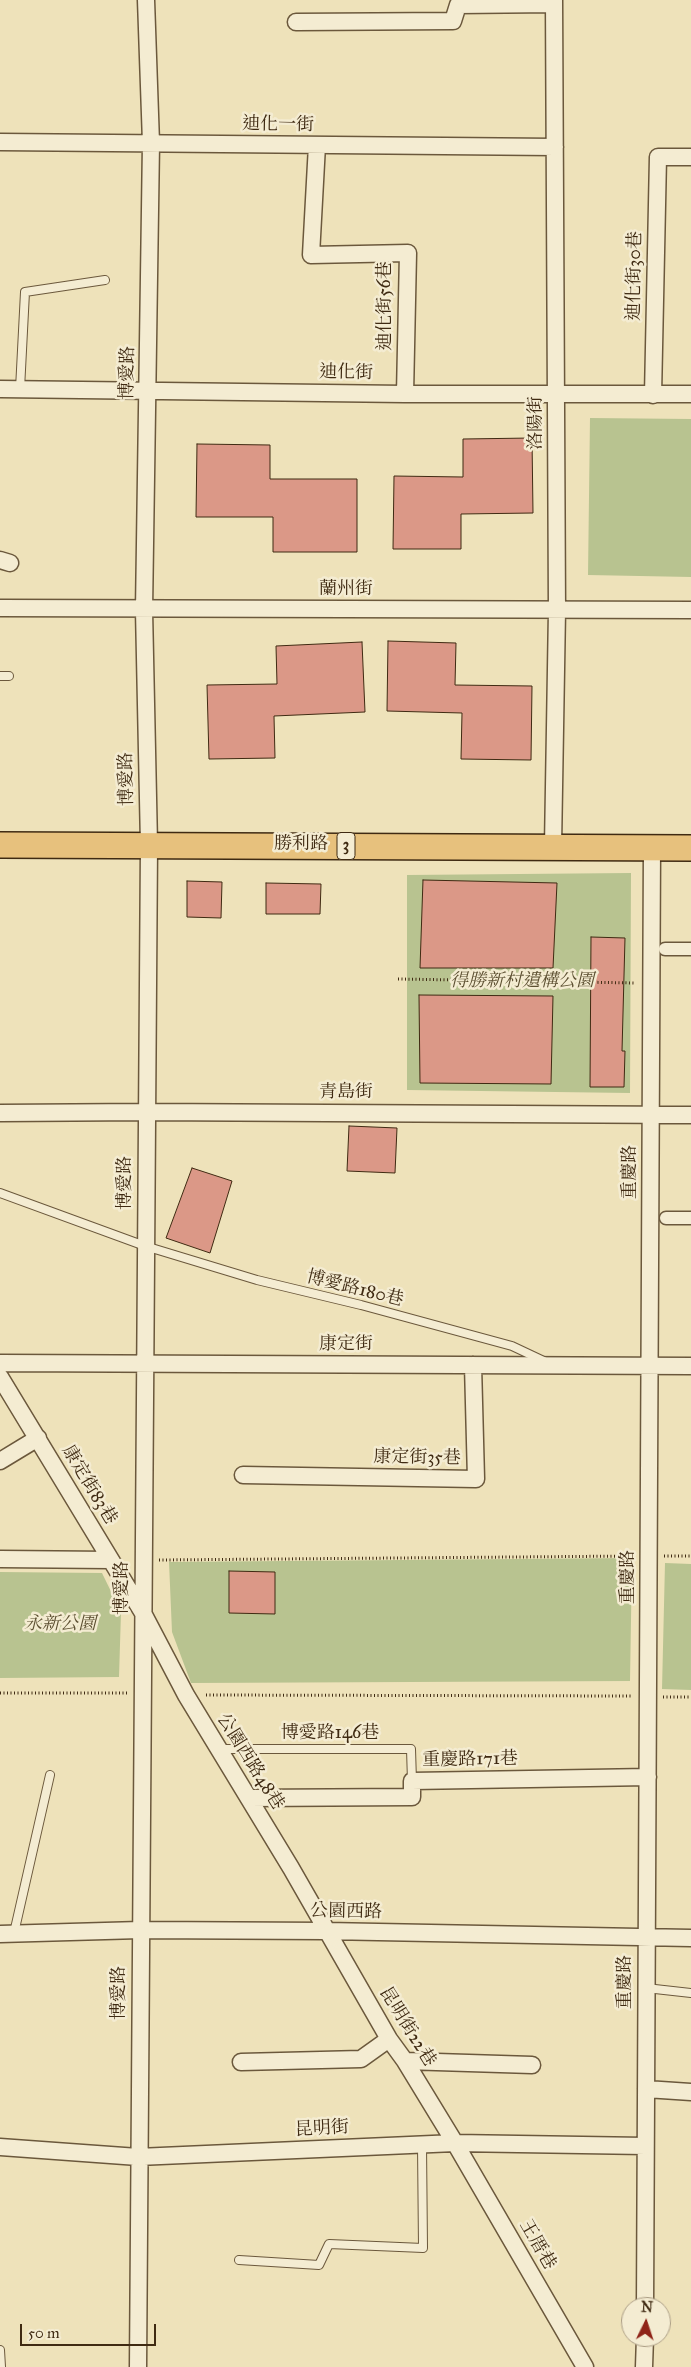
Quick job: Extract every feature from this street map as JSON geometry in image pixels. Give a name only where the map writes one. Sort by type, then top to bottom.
[{"type":"main road","name":"勝利路","points":[[0,845],[691,848]]},
{"type":"street","name":"博愛路","points":[[138,2367],[138,2157],[149,845],[144,610],[151,143],[146,0]]},
{"type":"street","points":[[296,22],[453,22],[458,5],[554,2]]},
{"type":"street","name":"洛陽街","points":[[553,846],[558,610],[554,2]]},
{"type":"street","name":"迪化一街","points":[[0,142],[555,147]]},
{"type":"street","name":"迪化街56巷","points":[[317,145],[312,255],[408,253],[405,394]]},
{"type":"street","name":"迪化街30巷","points":[[653,394],[658,158],[691,157]]},
{"type":"street","name":"迪化街","points":[[0,389],[405,394],[691,394]]},
{"type":"street","name":"蘭州街","points":[[0,608],[144,610],[691,610]]},
{"type":"street","name":"重慶路","points":[[645,2297],[652,847]]},
{"type":"street","points":[[665,949],[691,949]]},
{"type":"street","name":"青島街","points":[[0,1113],[691,1115]]},
{"type":"street","points":[[666,1218],[691,1218]]},
{"type":"street","name":"康定街","points":[[0,1362],[691,1366]]},
{"type":"street","name":"康定街35巷","points":[[243,1475],[476,1479],[472,1365]]},
{"type":"street","name":"康定街83巷","points":[[0,1377],[143,1613]]},
{"type":"street","points":[[0,1461],[38,1438]]},
{"type":"street","points":[[0,1559],[111,1560]]},
{"type":"street","name":"公園西路48巷","points":[[143,1613],[186,1695],[249,1798],[326,1931]]},
{"type":"street","name":"重慶路171巷","points":[[249,1798],[412,1797],[412,1781],[648,1777]]},
{"type":"street","name":"公園西路","points":[[4,1937],[140,1930],[326,1931],[691,1938]]},
{"type":"street","name":"昆明街22巷","points":[[326,1931],[389,2039],[405,2061],[455,2143]]},
{"type":"street","points":[[241,2062],[361,2059],[389,2039]]},
{"type":"street","points":[[405,2061],[532,2065]]},
{"type":"street","points":[[646,2089],[691,2092]]},
{"type":"street","name":"昆明街","points":[[0,2147],[138,2157],[455,2143],[646,2146]]},
{"type":"street","name":"王厝巷","points":[[455,2143],[585,2367]]},
{"type":"street","points":[[644,2347],[644,2367]]},
{"type":"lane","points":[[20,389],[25,292],[105,280]]},
{"type":"lane","points":[[0,676],[9,676]]},
{"type":"lane","name":"博愛路180巷","points":[[0,1193],[145,1246],[257,1280],[361,1305],[512,1346],[555,1366]]},
{"type":"lane","name":"博愛路146巷","points":[[217,1748],[411,1748],[412,1781]]},
{"type":"lane","points":[[4,1937],[50,1775]]},
{"type":"lane","points":[[646,1988],[691,1993]]},
{"type":"lane","points":[[239,2260],[319,2265],[329,2244],[423,2248],[422,2144]]},
{"type":"lane","points":[[0,2350],[1,2367]]},
{"type":"path","points":[[398,979],[636,983]]},
{"type":"path","points":[[143,1560],[691,1556]]},
{"type":"path","points":[[0,1693],[142,1693]]},
{"type":"path","points":[[186,1695],[691,1697]]},
{"type":"green space","points":[[590,418],[691,419],[691,577],[588,575]]},
{"type":"green space","name":"得勝新村遺構公園","points":[[631,873],[630,1093],[407,1090],[407,875]]},
{"type":"green space","points":[[632,1558],[630,1681],[191,1683],[172,1632],[169,1562]]},
{"type":"green space","points":[[665,1563],[691,1564],[691,1690],[662,1689]]},
{"type":"green space","name":"永新公園","points":[[0,1572],[102,1573],[121,1612],[119,1677],[0,1678]]},
{"type":"building","points":[[532,438],[533,513],[461,514],[461,549],[393,549],[394,476],[463,477],[463,439]]},
{"type":"building","points":[[197,444],[270,445],[270,479],[357,479],[357,552],[273,552],[273,517],[196,517]]},
{"type":"building","points":[[388,641],[456,643],[455,685],[532,686],[531,760],[461,759],[462,713],[387,711]]},
{"type":"building","points":[[362,642],[365,712],[274,716],[275,758],[209,759],[207,685],[277,684],[276,646]]},
{"type":"building","points":[[423,880],[557,883],[553,968],[420,968]]},
{"type":"building","points":[[187,881],[222,882],[221,918],[187,917]]},
{"type":"building","points":[[266,883],[321,884],[320,914],[266,914]]},
{"type":"building","points":[[591,937],[625,938],[622,1051],[625,1051],[624,1087],[590,1087]]},
{"type":"building","points":[[419,995],[553,996],[551,1084],[420,1083]]},
{"type":"building","points":[[349,1126],[397,1128],[395,1173],[347,1171]]},
{"type":"building","points":[[192,1168],[232,1181],[210,1253],[166,1238]]},
{"type":"building","points":[[229,1571],[275,1572],[275,1614],[229,1613]]}]
